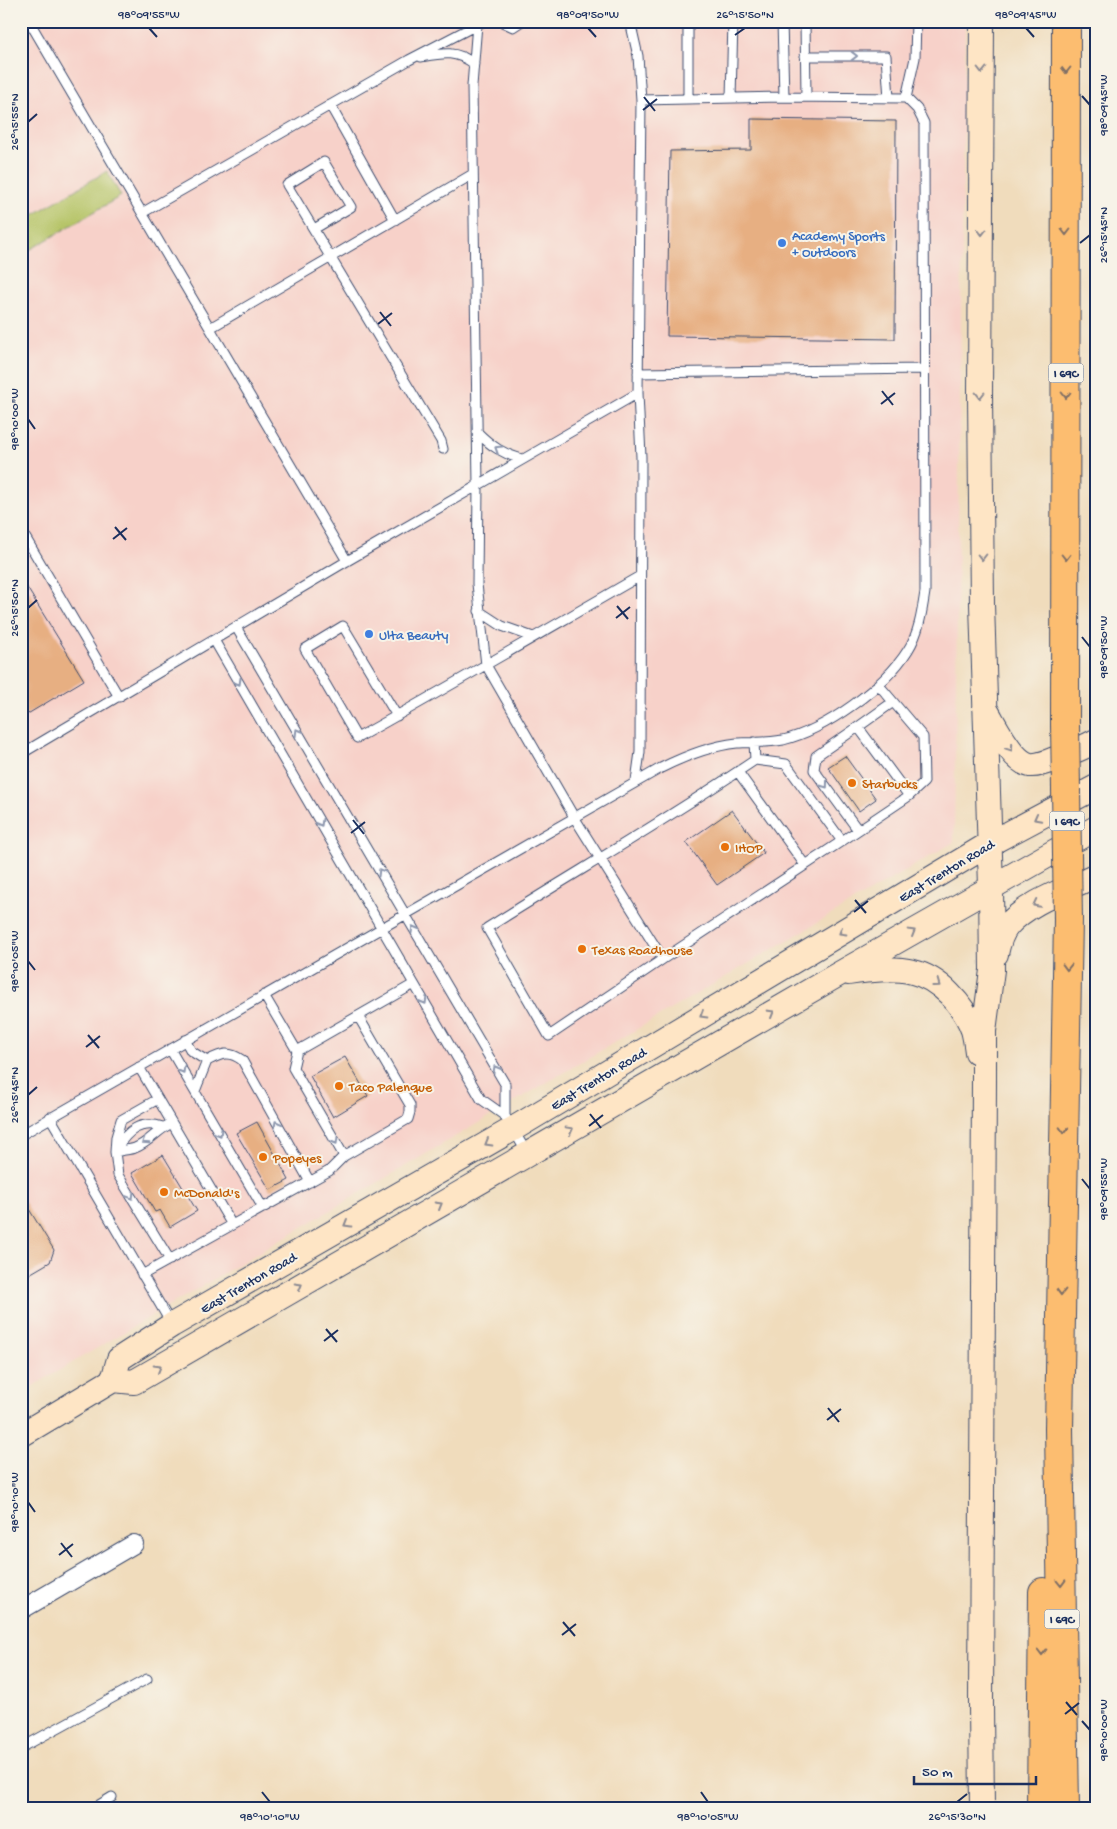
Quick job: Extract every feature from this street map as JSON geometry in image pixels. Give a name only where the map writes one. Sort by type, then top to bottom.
[{"type":"highway","name":"I 69C","points":[[1065,1808],[1058,1429],[1068,919],[1066,724],[1066,21]]},
{"type":"highway","points":[[1041,1808],[1044,1505],[1058,1429]]},
{"type":"main road","points":[[982,21],[980,395],[984,706],[991,887],[992,970]]},
{"type":"main road","points":[[984,706],[1011,751],[1031,765],[1047,762],[1084,748],[1096,741]]},
{"type":"main road","name":"East Trenton Road","points":[[114,1380],[119,1359],[172,1325],[509,1122],[989,844],[1096,786]]},
{"type":"main road","points":[[25,1430],[114,1380],[134,1382],[527,1153],[1096,828]]},
{"type":"main road","points":[[982,1808],[984,1031],[992,970],[1002,933],[1007,925],[1030,907],[1096,875]]},
{"type":"main road","points":[[839,974],[876,970],[905,971],[914,972],[938,984],[955,1001],[972,1028],[984,1080]]},
{"type":"street","points":[[21,1610],[134,1544]]},
{"type":"lane","points":[[29,21],[347,560]]},
{"type":"lane","points":[[500,21],[513,27],[522,21]]},
{"type":"lane","points":[[630,21],[638,56],[641,100],[638,373],[641,457],[640,752],[636,781]]},
{"type":"lane","points":[[688,21],[688,99]]},
{"type":"lane","points":[[731,98],[732,21]]},
{"type":"lane","points":[[782,21],[784,97]]},
{"type":"lane","points":[[805,21],[806,97]]},
{"type":"lane","points":[[906,98],[915,58],[916,21]]},
{"type":"lane","points":[[142,213],[409,60],[480,22]]},
{"type":"lane","points":[[480,22],[472,86],[478,485],[477,584],[486,665],[574,817],[663,959]]},
{"type":"lane","points":[[409,60],[436,54],[454,54],[465,57],[474,64]]},
{"type":"lane","points":[[806,56],[886,56],[889,98]]},
{"type":"lane","points":[[21,1135],[636,781],[689,754],[735,744],[782,740],[818,726],[844,712],[891,672],[909,650],[917,631],[925,592],[923,369],[924,123],[918,109],[906,98],[784,97],[641,100]]},
{"type":"lane","points":[[330,105],[395,220]]},
{"type":"lane","points":[[314,229],[351,207],[324,162],[287,185],[442,441],[442,449]]},
{"type":"lane","points":[[210,328],[473,174]]},
{"type":"lane","points":[[638,373],[923,369]]},
{"type":"lane","points":[[21,754],[347,560],[638,393]]},
{"type":"lane","points":[[477,432],[496,449],[507,455],[522,459]]},
{"type":"lane","points":[[21,530],[119,697]]},
{"type":"lane","points":[[397,716],[344,626],[305,649],[357,738],[397,716],[640,576]]},
{"type":"lane","points":[[479,611],[502,626],[533,637]]},
{"type":"lane","points":[[236,627],[505,1084],[509,1122]]},
{"type":"lane","points":[[214,640],[481,1099],[509,1122],[527,1153]]},
{"type":"lane","points":[[842,841],[786,764],[755,760],[487,928],[549,1036],[663,959],[842,841],[909,796],[924,782],[923,737],[878,684]]},
{"type":"lane","points":[[858,830],[814,770],[816,756],[893,702]]},
{"type":"lane","points":[[858,727],[909,796]]},
{"type":"lane","points":[[754,742],[755,760]]},
{"type":"lane","points":[[738,772],[805,865]]},
{"type":"lane","points":[[297,1051],[414,984]]},
{"type":"lane","points":[[264,995],[297,1051],[293,1068],[344,1156]]},
{"type":"lane","points":[[142,1276],[329,1171],[344,1156],[408,1119],[410,1106],[358,1016]]},
{"type":"lane","points":[[185,1040],[191,1051],[207,1061]]},
{"type":"lane","points":[[170,1049],[263,1208]]},
{"type":"lane","points":[[195,1091],[207,1061],[222,1054],[234,1054],[242,1060],[310,1182]]},
{"type":"lane","points":[[139,1067],[158,1099],[168,1125],[232,1225]]},
{"type":"lane","points":[[158,1099],[121,1120],[116,1137],[115,1152],[118,1175],[170,1260]]},
{"type":"lane","points":[[50,1117],[172,1325]]},
{"type":"lane","points":[[115,1152],[131,1130],[152,1123],[168,1125]]},
{"type":"lane","points":[[115,1152],[136,1148],[168,1125]]},
{"type":"lane","points":[[21,1748],[147,1679]]},
{"type":"lane","points":[[94,1808],[112,1797]]},
{"type":"shaded area","points":[[21,21],[965,21],[954,842],[21,1393]]},
{"type":"green space","points":[[107,171],[121,196],[21,255],[21,222]]},
{"type":"building","name":"Academy Sports + Outdoors","points":[[751,119],[896,121],[895,339],[667,336],[670,151],[751,150]]},
{"type":"building","points":[[21,578],[84,680],[21,718]]},
{"type":"building","name":"Starbucks","points":[[845,756],[876,799],[859,811],[828,767]]},
{"type":"building","name":"IHOP","points":[[732,810],[764,853],[717,885],[686,842]]},
{"type":"building","name":"Taco Palenque","points":[[345,1057],[368,1096],[333,1117],[310,1076]]},
{"type":"building","name":"Popeyes","points":[[257,1122],[289,1180],[270,1190],[236,1133]]},
{"type":"building","name":"McDonald's","points":[[163,1155],[197,1211],[170,1227],[160,1210],[155,1212],[132,1173]]},
{"type":"building","points":[[21,1196],[54,1250],[50,1262],[21,1279]]},
{"type":"place","name":"Academy Sports + Outdoors","points":[[782,243]]},
{"type":"place","name":"Ulta Beauty","points":[[369,634]]},
{"type":"place","name":"Starbucks","points":[[852,783]]},
{"type":"place","name":"IHOP","points":[[725,847]]},
{"type":"place","name":"Texas Roadhouse","points":[[582,949]]},
{"type":"place","name":"Taco Palenque","points":[[339,1086]]},
{"type":"place","name":"Popeyes","points":[[263,1157]]},
{"type":"place","name":"McDonald's","points":[[164,1192]]}]
